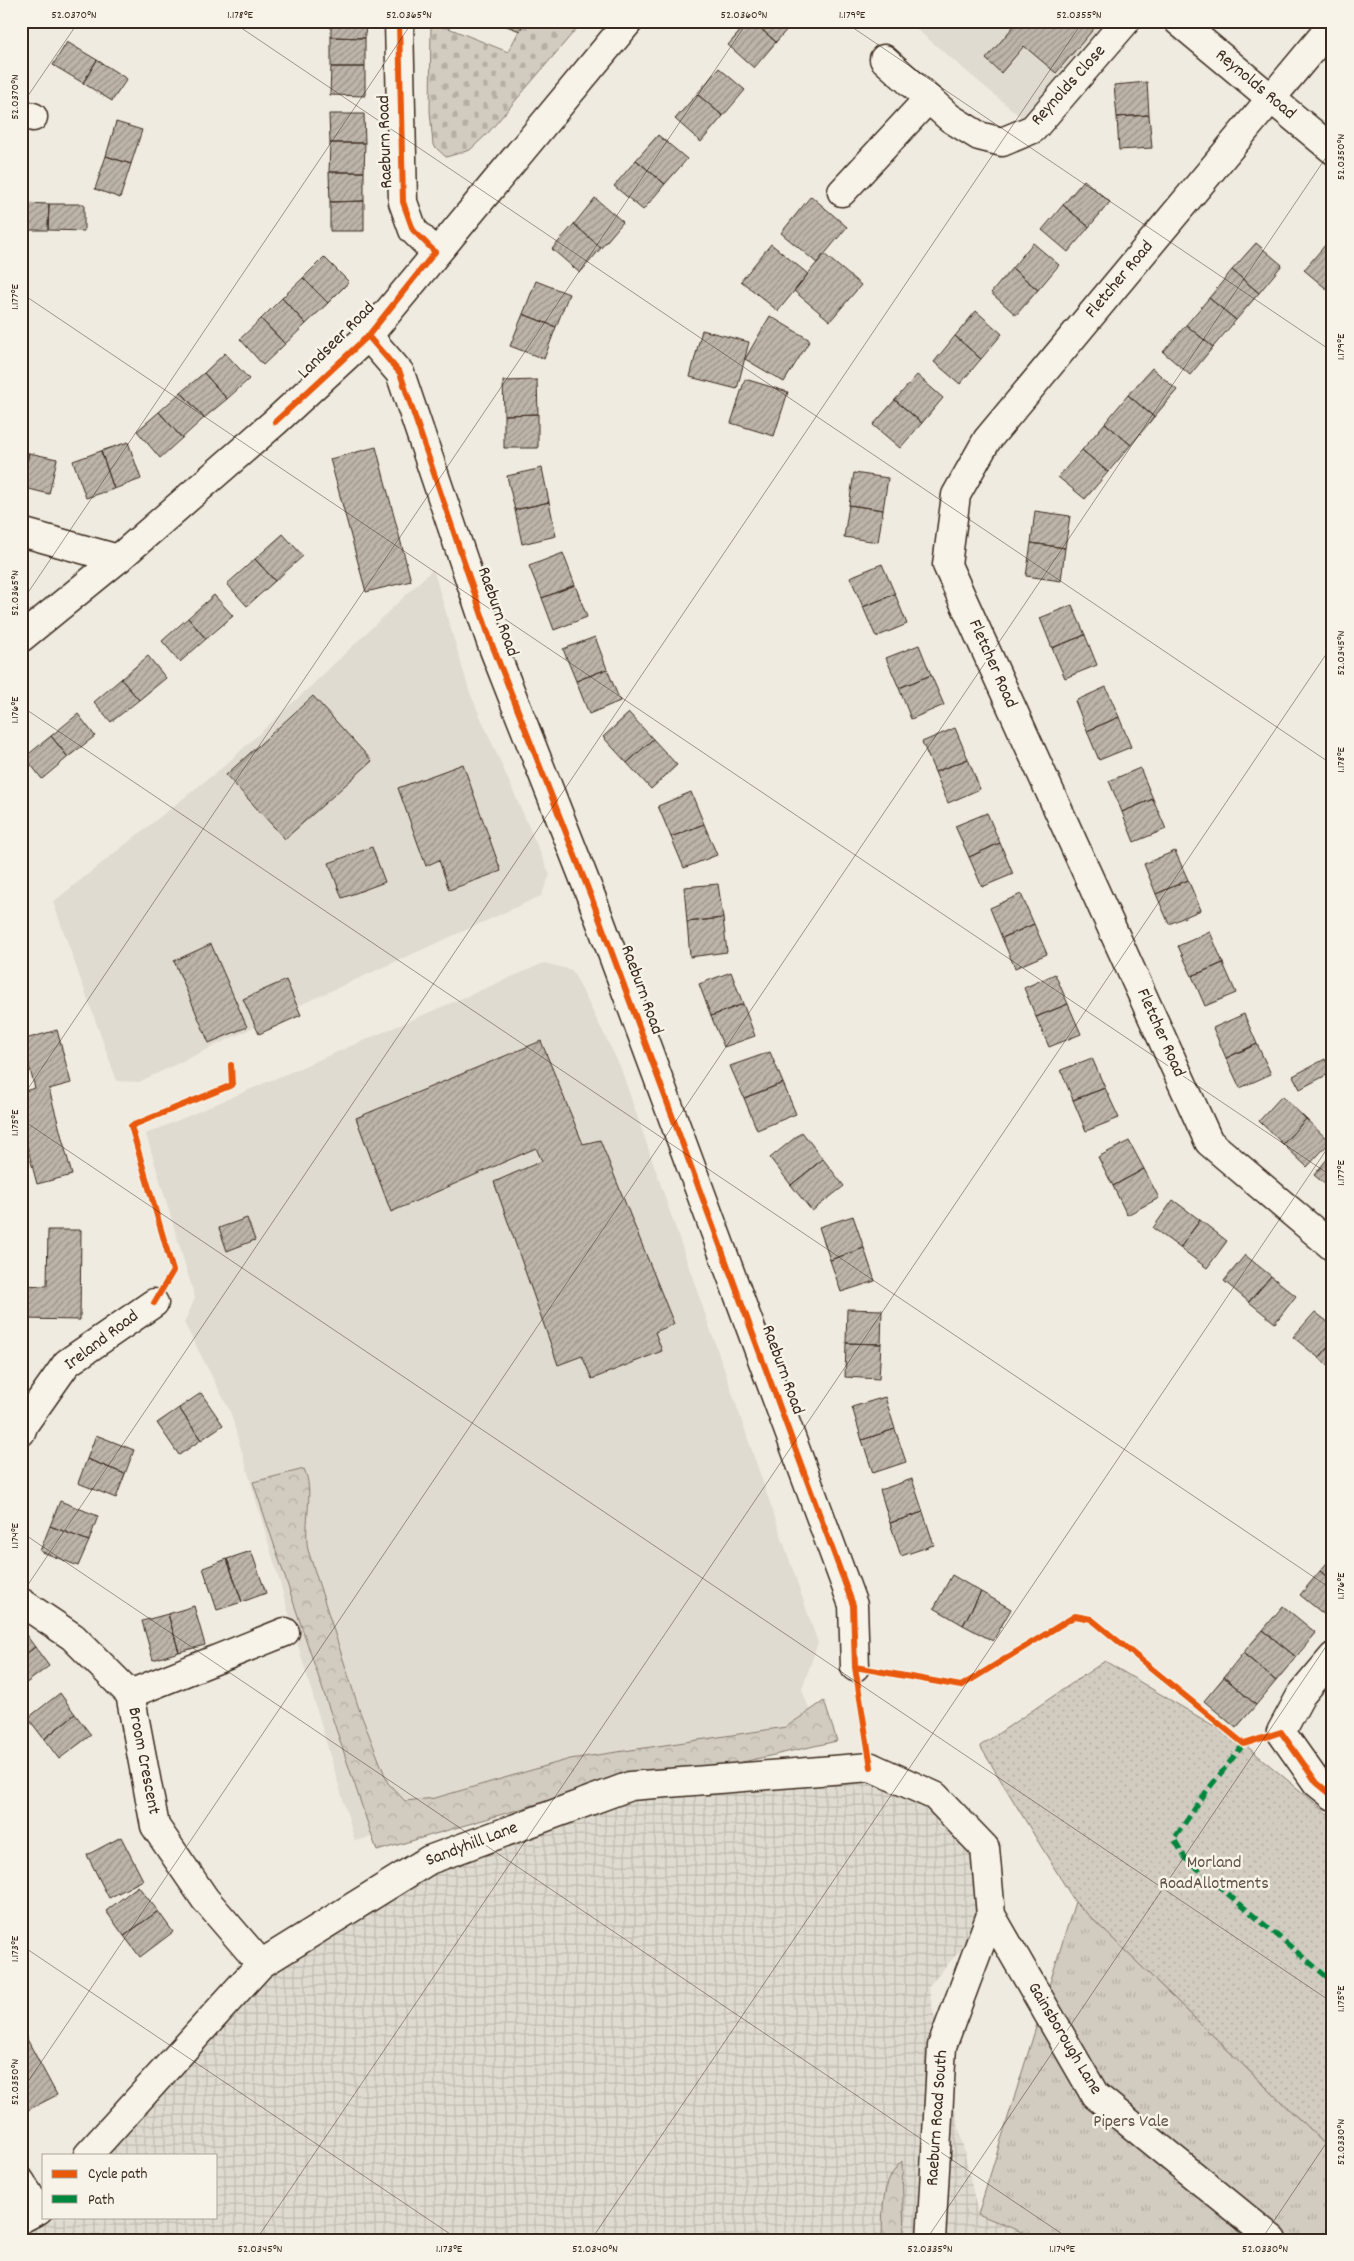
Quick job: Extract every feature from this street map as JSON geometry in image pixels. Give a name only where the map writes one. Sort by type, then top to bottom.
[{"type":"street","name":"Raeburn Road","points":[[399,21],[403,202],[414,230],[435,252]]},
{"type":"street","name":"Landseer Road","points":[[21,638],[118,559],[275,422],[368,336],[435,252],[629,21]]},
{"type":"street","name":"Reynolds Close","points":[[884,58],[950,118],[979,136],[1002,142],[1033,129],[1126,21]]},
{"type":"street","name":"Reynolds Road","points":[[1178,21],[1333,150]]},
{"type":"street","name":"Fletcher Road","points":[[1333,24],[987,440],[956,495],[947,565],[1209,1142],[1333,1247]]},
{"type":"street","points":[[842,192],[928,99]]},
{"type":"street","name":"Raeburn Road","points":[[368,336],[400,373],[491,642],[592,899],[849,1596],[852,1605],[855,1667]]},
{"type":"street","points":[[21,532],[118,559]]},
{"type":"street","name":"Ireland Road","points":[[22,1426],[67,1363],[154,1303]]},
{"type":"street","name":"Broom Crescent","points":[[21,1602],[73,1637],[130,1694],[155,1826],[205,1899],[261,1964]]},
{"type":"street","points":[[130,1694],[285,1632]]},
{"type":"street","points":[[1333,1657],[1301,1695],[1281,1732],[1317,1783],[1333,1796]]},
{"type":"street","name":"Sandyhill Lane","points":[[89,2154],[261,1964],[429,1860],[630,1786],[871,1767]]},
{"type":"street","name":"Raeburn Road South","points":[[871,1767],[935,1796],[985,1848],[991,1915],[942,2046],[931,2240]]},
{"type":"street","name":"Gainsborough Lane","points":[[991,1915],[1095,2095],[1273,2240]]},
{"type":"street","points":[[21,2182],[34,2211]]},
{"type":"shaded area","points":[[907,21],[1107,21],[1023,119]]},
{"type":"shaded area","points":[[433,569],[470,693],[550,875],[541,896],[313,999],[139,1082],[117,1081],[53,902],[224,766]]},
{"type":"shaded area","points":[[544,963],[572,970],[620,1066],[818,1643],[802,1689],[819,1737],[355,1841],[230,1411],[184,1323],[195,1298],[146,1134]]},
{"type":"shaded area","points":[[871,1767],[985,1848],[991,1915],[928,1987],[978,2214],[1041,2240],[21,2240],[21,2221],[42,2217],[218,2218],[218,2154],[89,2154],[261,1964],[429,1860],[630,1786]]},
{"type":"green space","points":[[431,21],[508,52],[524,21],[583,21],[488,133],[470,150],[446,157],[433,145],[430,111]]},
{"type":"green space","points":[[304,1469],[309,1487],[308,1550],[360,1712],[388,1783],[405,1801],[435,1798],[570,1759],[786,1727],[824,1701],[837,1741],[657,1781],[551,1800],[377,1851],[253,1482]]},
{"type":"green space","name":"Morland RoadAllotments","points":[[1105,1661],[1244,1744],[1333,1818],[1333,2152],[1075,1902],[980,1746]]},
{"type":"green space","name":"Pipers Vale","points":[[1075,1902],[1333,2152],[1333,2240],[1041,2240],[978,2214]]},
{"type":"green space","points":[[902,2161],[904,2240],[882,2240],[886,2188],[895,2169]]},
{"type":"building","points":[[331,21],[366,21],[365,38],[331,37]]},
{"type":"building","points":[[493,21],[524,21],[520,31]]},
{"type":"building","points":[[749,21],[752,21],[776,42],[754,68],[728,45]]},
{"type":"building","points":[[752,21],[794,21],[776,42]]},
{"type":"building","points":[[1018,21],[1091,21],[1096,26],[1056,73],[1024,46],[1001,73],[986,59]]},
{"type":"building","points":[[21,28],[26,28],[26,55],[21,55]]},
{"type":"building","points":[[331,37],[365,38],[365,67],[331,67]]},
{"type":"building","points":[[67,42],[97,60],[83,83],[53,65]]},
{"type":"building","points":[[97,60],[127,79],[112,101],[83,83]]},
{"type":"building","points":[[331,67],[365,67],[365,96],[330,95]]},
{"type":"building","points":[[719,68],[745,90],[723,116],[697,94]]},
{"type":"building","points":[[1147,82],[1149,115],[1117,117],[1114,85]]},
{"type":"building","points":[[697,94],[723,116],[701,142],[675,119]]},
{"type":"building","points":[[329,114],[364,114],[365,143],[330,143]]},
{"type":"building","points":[[1149,115],[1152,148],[1119,150],[1117,117]]},
{"type":"building","points":[[116,122],[142,130],[131,164],[106,156]]},
{"type":"building","points":[[658,135],[687,159],[665,184],[636,160]]},
{"type":"building","points":[[330,143],[365,143],[364,172],[329,172]]},
{"type":"building","points":[[106,156],[131,164],[120,198],[95,189]]},
{"type":"building","points":[[636,160],[665,184],[643,210],[614,186]]},
{"type":"building","points":[[329,172],[364,172],[364,201],[330,202]]},
{"type":"building","points":[[1084,180],[1110,202],[1089,227],[1063,205]]},
{"type":"building","points":[[811,196],[847,227],[817,263],[781,233]]},
{"type":"building","points":[[595,198],[623,222],[601,248],[574,224]]},
{"type":"building","points":[[364,201],[364,231],[330,231],[330,202]]},
{"type":"building","points":[[21,203],[49,204],[48,230],[21,230]]},
{"type":"building","points":[[49,204],[84,204],[84,231],[48,230]]},
{"type":"building","points":[[1063,205],[1089,227],[1068,252],[1042,230]]},
{"type":"building","points":[[574,224],[601,248],[580,273],[552,249]]},
{"type":"building","points":[[1033,243],[1059,265],[1038,290],[1012,268]]},
{"type":"building","points":[[1256,243],[1282,265],[1259,293],[1232,270]]},
{"type":"building","points":[[771,244],[808,274],[778,311],[741,281]]},
{"type":"building","points":[[1326,244],[1333,249],[1333,286],[1329,291],[1304,270]]},
{"type":"building","points":[[824,254],[861,285],[830,321],[794,291]]},
{"type":"building","points":[[324,257],[349,282],[328,303],[303,278]]},
{"type":"building","points":[[1012,268],[1038,290],[1016,315],[991,293]]},
{"type":"building","points":[[1232,270],[1259,293],[1236,320],[1209,298]]},
{"type":"building","points":[[303,278],[328,303],[306,324],[282,298]]},
{"type":"building","points":[[536,281],[569,294],[556,327],[523,314]]},
{"type":"building","points":[[282,298],[306,324],[285,344],[261,319]]},
{"type":"building","points":[[1209,298],[1236,320],[1213,347],[1186,325]]},
{"type":"building","points":[[976,311],[1002,334],[981,359],[955,336]]},
{"type":"building","points":[[523,314],[556,327],[544,359],[510,346]]},
{"type":"building","points":[[770,316],[810,340],[784,382],[745,359]]},
{"type":"building","points":[[261,319],[285,344],[263,365],[240,339]]},
{"type":"building","points":[[1186,325],[1213,347],[1190,375],[1163,352]]},
{"type":"building","points":[[702,330],[749,342],[737,389],[690,377]]},
{"type":"building","points":[[955,336],[981,359],[960,384],[934,362]]},
{"type":"building","points":[[225,353],[249,379],[227,399],[204,373]]},
{"type":"building","points":[[1152,368],[1177,390],[1154,417],[1128,395]]},
{"type":"building","points":[[204,373],[227,399],[204,418],[181,392]]},
{"type":"building","points":[[917,375],[943,398],[922,423],[895,400]]},
{"type":"building","points":[[745,379],[788,392],[774,436],[731,423]]},
{"type":"building","points":[[537,380],[538,414],[504,415],[503,381]]},
{"type":"building","points":[[181,392],[204,418],[182,438],[159,412]]},
{"type":"building","points":[[1128,395],[1154,417],[1131,445],[1105,423]]},
{"type":"building","points":[[895,400],[922,423],[900,448],[873,425]]},
{"type":"building","points":[[159,412],[182,438],[160,458],[137,431]]},
{"type":"building","points":[[538,414],[538,448],[504,448],[504,415]]},
{"type":"building","points":[[1105,423],[1131,445],[1108,472],[1082,450]]},
{"type":"building","points":[[128,442],[141,479],[114,489],[101,451]]},
{"type":"building","points":[[376,447],[411,581],[366,592],[330,459]]},
{"type":"building","points":[[1082,450],[1108,472],[1085,499],[1058,477]]},
{"type":"building","points":[[21,451],[29,453],[21,483]]},
{"type":"building","points":[[101,451],[114,489],[86,498],[73,461]]},
{"type":"building","points":[[29,453],[57,459],[49,494],[21,487]]},
{"type":"building","points":[[542,468],[549,502],[515,510],[507,476]]},
{"type":"building","points":[[854,473],[888,478],[883,510],[849,505]]},
{"type":"building","points":[[549,502],[556,536],[522,544],[515,510]]},
{"type":"building","points":[[849,505],[883,510],[878,542],[844,537]]},
{"type":"building","points":[[1035,511],[1070,516],[1065,548],[1031,543]]},
{"type":"building","points":[[283,534],[303,556],[275,581],[255,559]]},
{"type":"building","points":[[1031,543],[1065,548],[1061,581],[1026,576]]},
{"type":"building","points":[[563,553],[575,585],[542,598],[529,566]]},
{"type":"building","points":[[255,559],[275,581],[247,606],[227,584]]},
{"type":"building","points":[[882,564],[895,594],[863,607],[850,577]]},
{"type":"building","points":[[575,585],[587,617],[554,630],[542,598]]},
{"type":"building","points":[[895,594],[907,624],[876,637],[863,607]]},
{"type":"building","points":[[214,595],[233,616],[206,639],[188,618]]},
{"type":"building","points":[[1072,605],[1085,635],[1052,648],[1040,618]]},
{"type":"building","points":[[188,618],[206,639],[180,662],[162,641]]},
{"type":"building","points":[[1085,635],[1097,665],[1065,678],[1052,648]]},
{"type":"building","points":[[595,637],[607,669],[576,681],[563,649]]},
{"type":"building","points":[[919,645],[931,675],[899,688],[886,658]]},
{"type":"building","points":[[148,656],[166,678],[139,700],[121,679]]},
{"type":"building","points":[[607,669],[620,701],[589,714],[576,681]]},
{"type":"building","points":[[931,675],[944,705],[911,719],[899,688]]},
{"type":"building","points":[[121,679],[139,700],[111,722],[94,702]]},
{"type":"building","points":[[1106,687],[1119,717],[1087,731],[1075,701]]},
{"type":"building","points":[[313,696],[372,761],[285,839],[226,775]]},
{"type":"building","points":[[629,713],[653,739],[627,763],[603,737]]},
{"type":"building","points":[[78,714],[95,736],[68,757],[51,736]]},
{"type":"building","points":[[1119,717],[1131,747],[1099,760],[1087,731]]},
{"type":"building","points":[[955,728],[968,759],[935,772],[922,742]]},
{"type":"building","points":[[51,736],[68,757],[42,779],[25,757]]},
{"type":"building","points":[[653,739],[677,765],[651,789],[627,763]]},
{"type":"building","points":[[968,759],[980,789],[948,803],[935,772]]},
{"type":"building","points":[[463,764],[501,871],[449,890],[439,860],[426,866],[398,788]]},
{"type":"building","points":[[1140,768],[1153,799],[1122,812],[1109,781]]},
{"type":"building","points":[[691,792],[704,824],[671,837],[658,806]]},
{"type":"building","points":[[1153,799],[1166,829],[1134,842],[1122,812]]},
{"type":"building","points":[[987,813],[1000,843],[969,857],[955,826]]},
{"type":"building","points":[[704,824],[717,855],[684,868],[671,837]]},
{"type":"building","points":[[1000,843],[1013,874],[982,887],[969,857]]},
{"type":"building","points":[[372,847],[385,882],[342,898],[329,863]]},
{"type":"building","points":[[1175,851],[1188,880],[1156,894],[1144,864]]},
{"type":"building","points":[[1188,880],[1201,910],[1169,924],[1156,894]]},
{"type":"building","points":[[718,884],[723,918],[687,922],[684,887]]},
{"type":"building","points":[[1021,894],[1034,924],[1002,938],[990,908]]},
{"type":"building","points":[[723,918],[727,952],[690,957],[687,922]]},
{"type":"building","points":[[1034,924],[1047,954],[1015,968],[1002,938]]},
{"type":"building","points":[[1210,932],[1223,963],[1192,976],[1178,946]]},
{"type":"building","points":[[211,944],[247,1027],[209,1043],[174,961]]},
{"type":"building","points":[[1223,963],[1236,993],[1205,1006],[1192,976]]},
{"type":"building","points":[[731,972],[743,1004],[711,1016],[699,984]]},
{"type":"building","points":[[1055,974],[1068,1004],[1036,1017],[1024,988]]},
{"type":"building","points":[[286,980],[301,1015],[259,1034],[243,999]]},
{"type":"building","points":[[743,1004],[755,1036],[724,1047],[711,1016]]},
{"type":"building","points":[[1068,1004],[1081,1034],[1049,1047],[1036,1017]]},
{"type":"building","points":[[1244,1014],[1257,1044],[1226,1058],[1213,1028]]},
{"type":"building","points":[[57,1030],[71,1083],[49,1089],[72,1175],[37,1184],[23,1131],[21,1132],[21,1092],[35,1088],[22,1040]]},
{"type":"building","points":[[541,1041],[583,1144],[600,1140],[674,1324],[655,1332],[662,1351],[592,1379],[582,1356],[558,1365],[494,1182],[542,1161],[536,1148],[391,1212],[356,1118]]},
{"type":"building","points":[[1257,1044],[1271,1074],[1240,1088],[1226,1058]]},
{"type":"building","points":[[770,1052],[783,1083],[744,1098],[730,1066]]},
{"type":"building","points":[[1092,1058],[1105,1088],[1073,1100],[1061,1070]]},
{"type":"building","points":[[1325,1059],[1332,1072],[1300,1089],[1293,1076]]},
{"type":"building","points":[[783,1083],[796,1114],[757,1130],[744,1098]]},
{"type":"building","points":[[1105,1088],[1119,1118],[1086,1131],[1073,1100]]},
{"type":"building","points":[[1282,1096],[1306,1119],[1283,1144],[1259,1121]]},
{"type":"building","points":[[1306,1119],[1330,1142],[1307,1167],[1283,1144]]},
{"type":"building","points":[[802,1132],[823,1159],[791,1185],[770,1158]]},
{"type":"building","points":[[1129,1141],[1144,1169],[1113,1186],[1098,1157]]},
{"type":"building","points":[[1333,1152],[1333,1191],[1314,1175]]},
{"type":"building","points":[[823,1159],[844,1186],[812,1211],[791,1185]]},
{"type":"building","points":[[1144,1169],[1159,1198],[1127,1215],[1113,1186]]},
{"type":"building","points":[[1173,1200],[1200,1220],[1180,1248],[1153,1228]]},
{"type":"building","points":[[853,1216],[864,1248],[830,1260],[819,1227]]},
{"type":"building","points":[[247,1218],[255,1240],[227,1251],[219,1228]]},
{"type":"building","points":[[1200,1220],[1227,1241],[1207,1268],[1180,1248]]},
{"type":"building","points":[[48,1230],[81,1230],[80,1320],[21,1319],[21,1285],[47,1286]]},
{"type":"building","points":[[864,1248],[875,1281],[841,1292],[830,1260]]},
{"type":"building","points":[[1245,1255],[1271,1276],[1249,1302],[1224,1281]]},
{"type":"building","points":[[1271,1276],[1296,1296],[1275,1323],[1249,1302]]},
{"type":"building","points":[[847,1309],[882,1310],[881,1344],[846,1343]]},
{"type":"building","points":[[1315,1312],[1333,1326],[1333,1341],[1319,1358],[1293,1337]]},
{"type":"building","points":[[1333,1341],[1333,1370],[1319,1358]]},
{"type":"building","points":[[846,1343],[881,1344],[879,1379],[845,1377]]},
{"type":"building","points":[[201,1393],[223,1425],[201,1440],[179,1408]]},
{"type":"building","points":[[885,1397],[895,1429],[862,1440],[852,1407]]},
{"type":"building","points":[[179,1408],[201,1440],[179,1455],[157,1423]]},
{"type":"building","points":[[895,1429],[906,1462],[873,1473],[862,1440]]},
{"type":"building","points":[[96,1435],[134,1450],[125,1474],[87,1459]]},
{"type":"building","points":[[87,1459],[125,1474],[116,1498],[78,1483]]},
{"type":"building","points":[[912,1479],[923,1512],[890,1523],[880,1490]]},
{"type":"building","points":[[60,1501],[98,1516],[89,1541],[50,1526]]},
{"type":"building","points":[[923,1512],[934,1545],[901,1556],[890,1523]]},
{"type":"building","points":[[50,1526],[89,1541],[78,1566],[40,1551]]},
{"type":"building","points":[[251,1551],[266,1593],[242,1602],[227,1559]]},
{"type":"building","points":[[1333,1556],[1333,1582],[1320,1571]]},
{"type":"building","points":[[227,1559],[242,1602],[217,1610],[203,1568]]},
{"type":"building","points":[[1320,1571],[1333,1582],[1333,1607],[1326,1616],[1300,1595]]},
{"type":"building","points":[[952,1575],[981,1592],[963,1625],[934,1608]]},
{"type":"building","points":[[981,1592],[1011,1609],[993,1641],[963,1625]]},
{"type":"building","points":[[194,1606],[205,1645],[179,1652],[168,1614]]},
{"type":"building","points":[[1283,1606],[1316,1633],[1296,1657],[1263,1630]]},
{"type":"building","points":[[168,1614],[179,1652],[153,1660],[142,1621]]},
{"type":"building","points":[[21,1628],[35,1647],[21,1658]]},
{"type":"building","points":[[1263,1630],[1296,1657],[1276,1681],[1243,1653]]},
{"type":"building","points":[[35,1647],[49,1666],[21,1687],[21,1658]]},
{"type":"building","points":[[1243,1653],[1276,1681],[1256,1705],[1224,1677]]},
{"type":"building","points":[[1224,1677],[1256,1705],[1236,1728],[1204,1701]]},
{"type":"building","points":[[60,1693],[75,1714],[44,1739],[28,1718]]},
{"type":"building","points":[[75,1714],[91,1735],[59,1759],[44,1739]]},
{"type":"building","points":[[121,1837],[143,1880],[109,1898],[87,1855]]},
{"type":"building","points":[[138,1886],[158,1911],[124,1936],[106,1911]]},
{"type":"building","points":[[158,1911],[173,1932],[140,1957],[124,1936]]},
{"type":"building","points":[[21,2028],[57,2095],[24,2112],[21,2106]]},
{"type":"marked path","points":[[1244,1744],[1206,1792],[1174,1839],[1186,1859],[1333,1982]]},
{"type":"cycle path","points":[[275,422],[368,336],[435,252],[413,230],[403,202],[399,21]]},
{"type":"cycle path","points":[[368,336],[400,373],[491,642],[592,899],[853,1605],[855,1667],[871,1767]]},
{"type":"cycle path","points":[[154,1303],[173,1271],[131,1126],[232,1085],[231,1065]]},
{"type":"cycle path","points":[[855,1667],[961,1686],[1075,1616],[1091,1619],[1244,1744],[1281,1732],[1317,1783],[1333,1796]]}]
